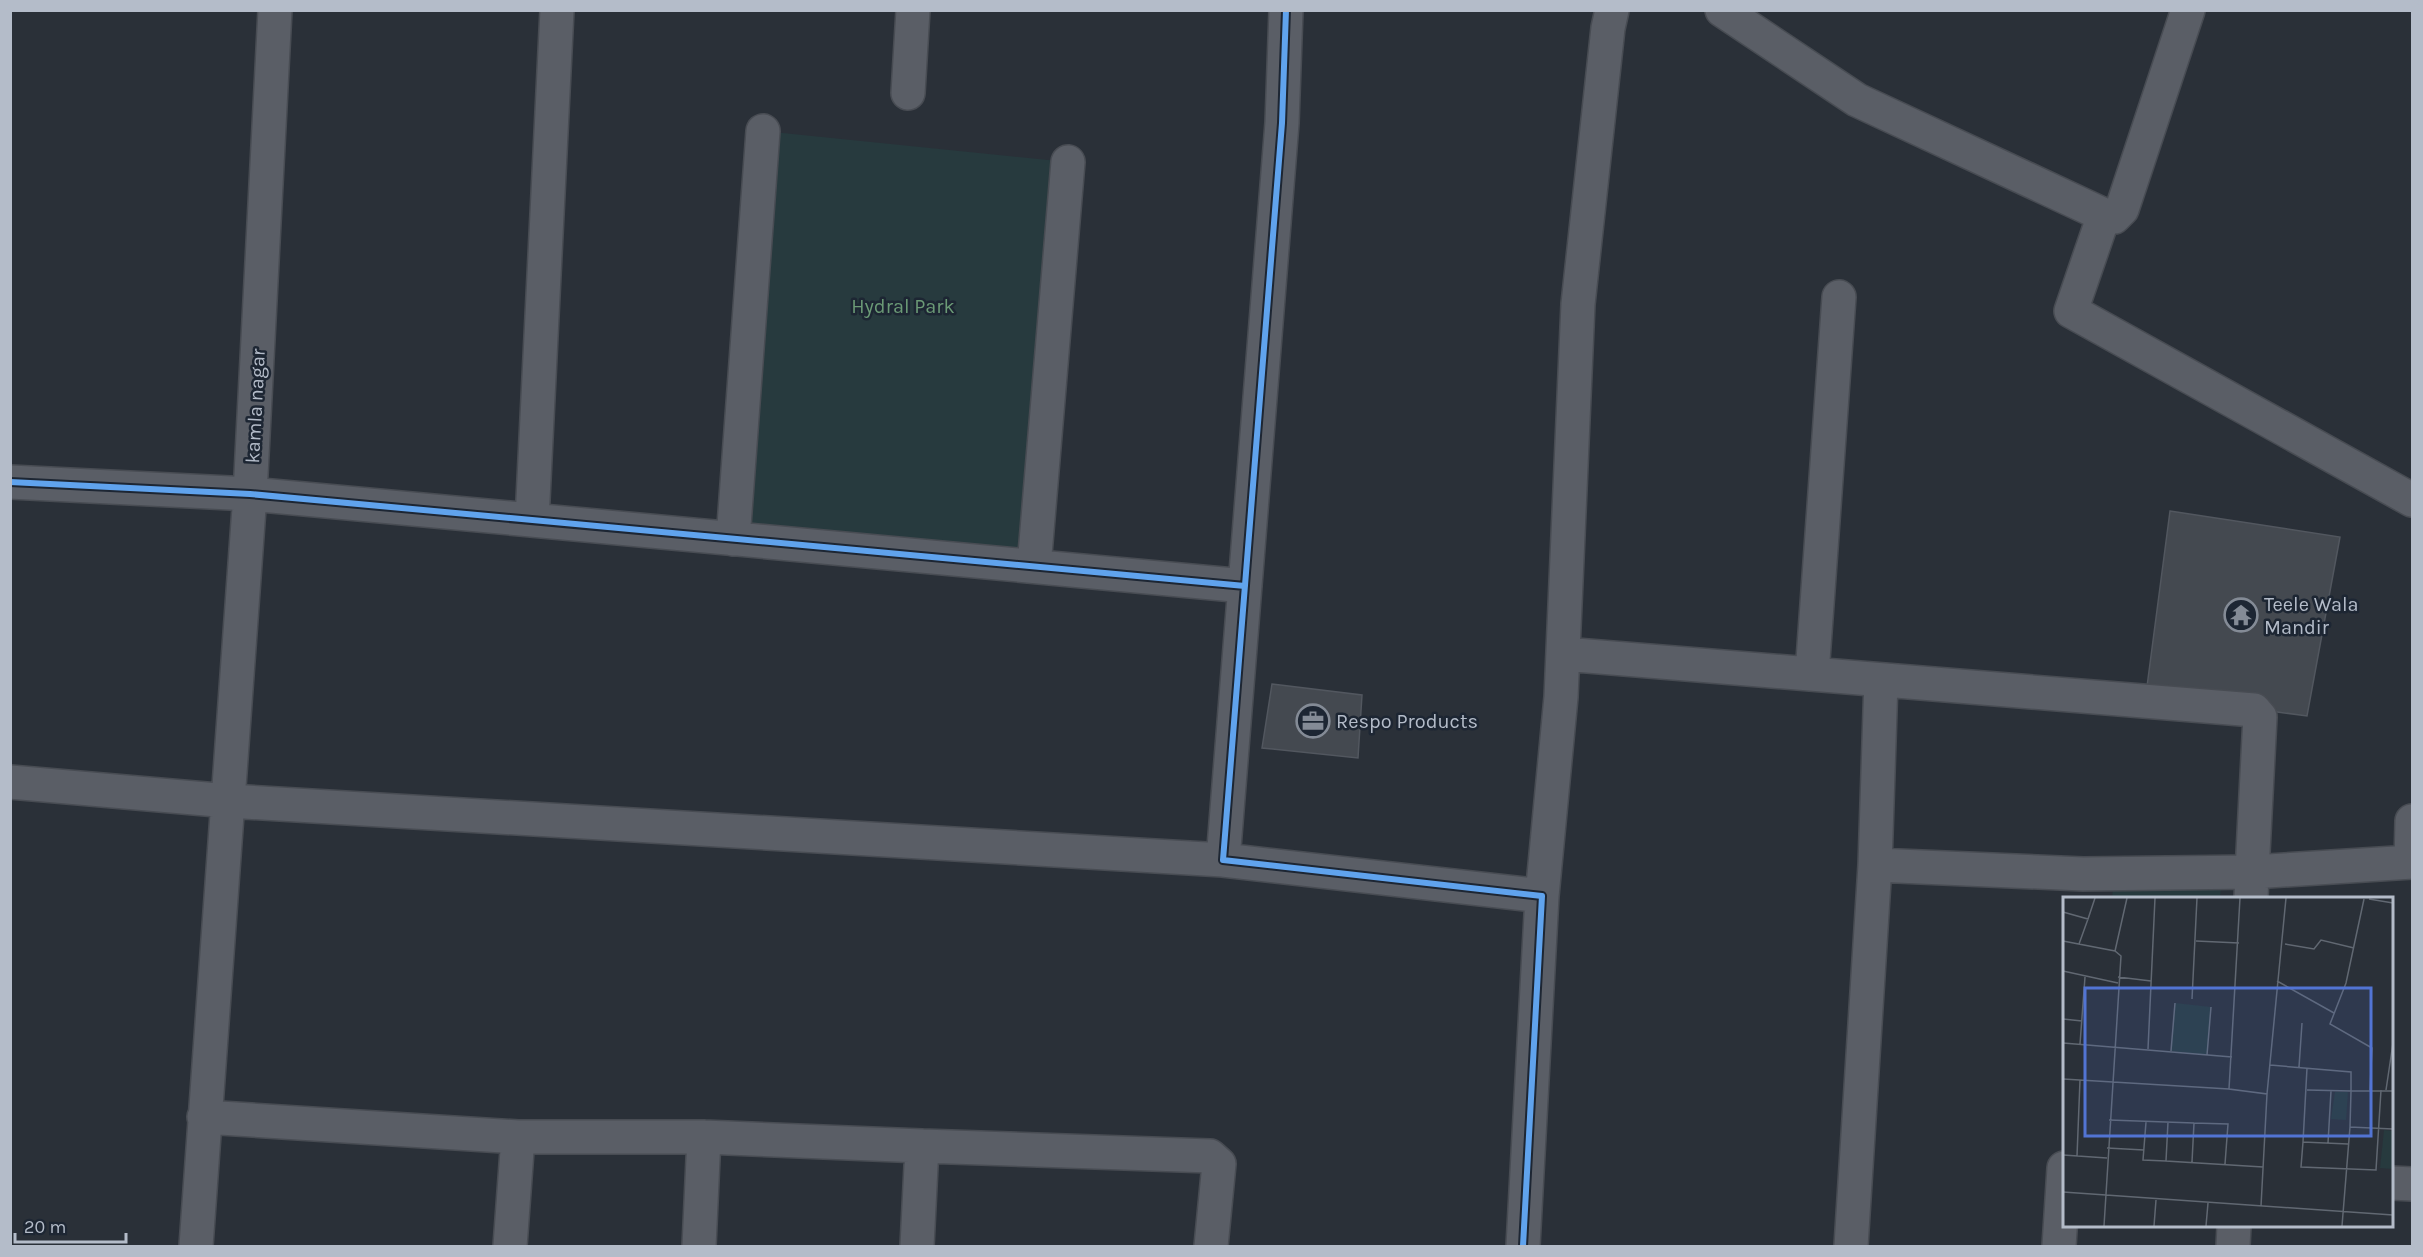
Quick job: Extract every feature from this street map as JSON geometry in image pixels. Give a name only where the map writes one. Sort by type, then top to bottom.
[{"type":"street","name":"kamla nagar","points":[[196,1246],[250,494],[275,10]]},
{"type":"street","points":[[532,520],[557,10]]},
{"type":"street","points":[[908,93],[913,10]]},
{"type":"street","points":[[1223,860],[1282,123],[1286,10]]},
{"type":"street","points":[[1523,1246],[1542,896],[1563,654],[1578,304],[1608,28],[1612,10]]},
{"type":"street","points":[[1722,10],[1857,100],[2104,215],[2114,217],[2122,209],[2188,10]]},
{"type":"street","points":[[733,538],[763,131]]},
{"type":"street","points":[[1034,566],[1068,162]]},
{"type":"street","points":[[2104,215],[2070,311],[2412,500]]},
{"type":"street","points":[[1812,674],[1839,297]]},
{"type":"street","points":[[10,482],[250,494],[1245,585]]},
{"type":"street","points":[[1563,654],[2254,710],[2260,717],[2252,885]]},
{"type":"street","points":[[1851,1246],[1875,865],[1881,680]]},
{"type":"street","points":[[10,783],[229,801],[1223,860],[1542,896]]},
{"type":"street","points":[[1875,865],[2082,886],[2252,885],[2412,862],[2412,821]]},
{"type":"street","points":[[204,1117],[518,1137],[704,1137],[1210,1156],[1219,1164],[1212,1246]]},
{"type":"street","points":[[510,1246],[518,1137]]},
{"type":"street","points":[[699,1246],[704,1137]]},
{"type":"street","points":[[917,1246],[922,1146]]},
{"type":"street","points":[[2393,1183],[2412,1184]]},
{"type":"street","points":[[2060,1246],[2063,1188]]},
{"type":"street","points":[[2233,1246],[2234,1227]]},
{"type":"green space","name":"Hydral Park","points":[[763,131],[1068,162],[1034,566],[733,539]]},
{"type":"green space","points":[[2114,878],[2221,886],[2220,897],[2112,897]]},
{"type":"building","name":"Teele Wala Mandir","points":[[2170,511],[2340,537],[2307,716],[2146,694]]},
{"type":"building","name":"Respo Products","points":[[1272,684],[1362,695],[1358,758],[1262,748]]},
{"type":"cycle path","points":[[1286,10],[1282,123],[1223,860],[1542,896],[1523,1246]]},
{"type":"cycle path","points":[[10,482],[250,494],[1245,586]]},
{"type":"place","name":"Teele Wala Mandir","points":[[2241,615]]},
{"type":"place","name":"Respo Products","points":[[1313,721]]}]
